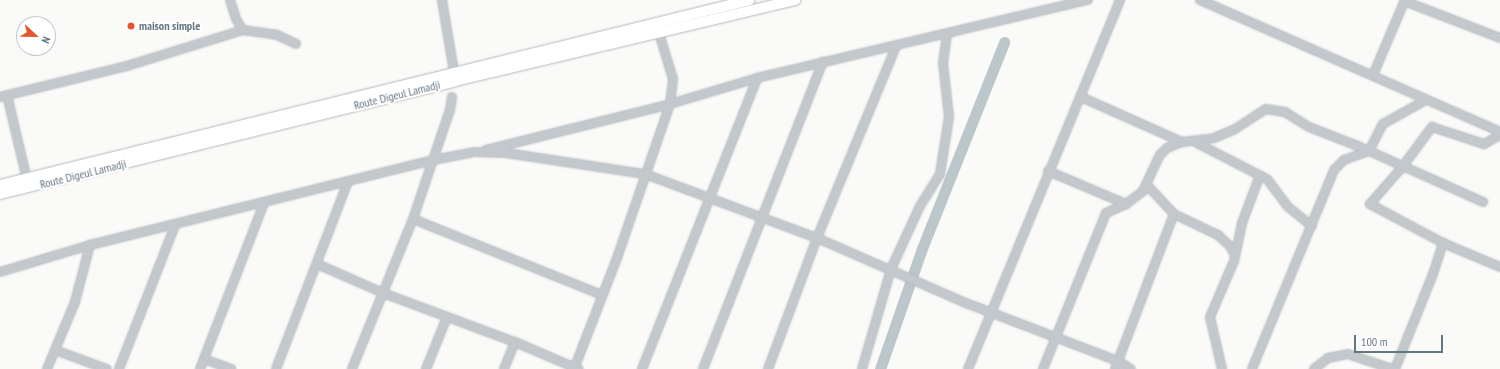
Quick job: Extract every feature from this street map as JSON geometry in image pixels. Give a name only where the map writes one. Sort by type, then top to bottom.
[{"type":"main road","name":"Route Digeul Lamadji","points":[[0,194],[27,183],[455,77],[750,0]]},
{"type":"main road","name":"Route Digeul Lamadji","points":[[455,77],[659,33],[795,0]]},
{"type":"main road","name":"Route Digeul Lamadji","points":[[0,185],[27,183]]},
{"type":"street","points":[[230,0],[236,19],[243,30]]},
{"type":"street","points":[[442,0],[455,77]]},
{"type":"street","points":[[1,273],[90,246],[433,160],[475,152],[670,104],[757,78],[1088,0]]},
{"type":"street","points":[[968,369],[1048,171],[1081,97],[1120,0]]},
{"type":"street","points":[[1200,0],[1500,132]]},
{"type":"street","points":[[1373,75],[1405,1],[1500,38]]},
{"type":"street","points":[[27,183],[3,96],[127,66],[243,30],[277,35],[296,44]]},
{"type":"street","points":[[317,264],[383,293],[515,342],[575,368],[670,104],[673,79],[659,33]]},
{"type":"street","points":[[862,369],[891,269],[920,206],[940,174],[949,117],[943,63],[947,34]]},
{"type":"street","points":[[768,369],[817,238],[896,46]]},
{"type":"street","points":[[703,369],[823,62]]},
{"type":"street","points":[[642,369],[757,78]]},
{"type":"street","points":[[352,369],[413,219],[450,110],[452,97]]},
{"type":"street","points":[[1081,97],[1182,142]]},
{"type":"street","points":[[1252,369],[1337,166],[1344,160],[1370,151],[1383,124],[1426,100]]},
{"type":"street","points":[[1043,369],[1106,213],[1126,204],[1143,190],[1160,155],[1167,148],[1182,142],[1214,138],[1235,130],[1266,109],[1272,108],[1285,112],[1309,128],[1370,151],[1483,202]]},
{"type":"street","points":[[1500,135],[1484,144],[1432,127],[1403,166],[1370,204],[1443,243],[1500,267]]},
{"type":"street","points":[[1193,141],[1260,175],[1276,188],[1287,206],[1312,226]]},
{"type":"street","points":[[475,152],[506,153],[645,174],[710,196],[817,238],[966,303],[992,311],[1056,337],[1116,365],[1131,369]]},
{"type":"street","points":[[1048,171],[1126,204]]},
{"type":"street","points":[[1222,369],[1210,317],[1235,255],[1242,223],[1260,175]]},
{"type":"street","points":[[276,369],[348,181]]},
{"type":"street","points":[[1146,185],[1174,214],[1218,235],[1230,246],[1235,255]]},
{"type":"street","points":[[200,369],[264,203]]},
{"type":"street","points":[[1116,365],[1174,214]]},
{"type":"street","points":[[413,219],[602,295]]},
{"type":"street","points":[[119,369],[175,225]]},
{"type":"street","points":[[1314,369],[1328,358],[1348,354],[1393,369],[1433,274],[1443,243]]},
{"type":"street","points":[[47,369],[75,302],[90,246]]},
{"type":"street","points":[[426,369],[447,317]]},
{"type":"street","points":[[504,369],[515,342]]},
{"type":"street","points":[[55,350],[107,369]]},
{"type":"street","points":[[204,359],[231,369]]},
{"type":"waterway","points":[[880,369],[921,251],[1004,42]]},
{"type":"place","name":"maison simple","points":[[131,26]]}]
